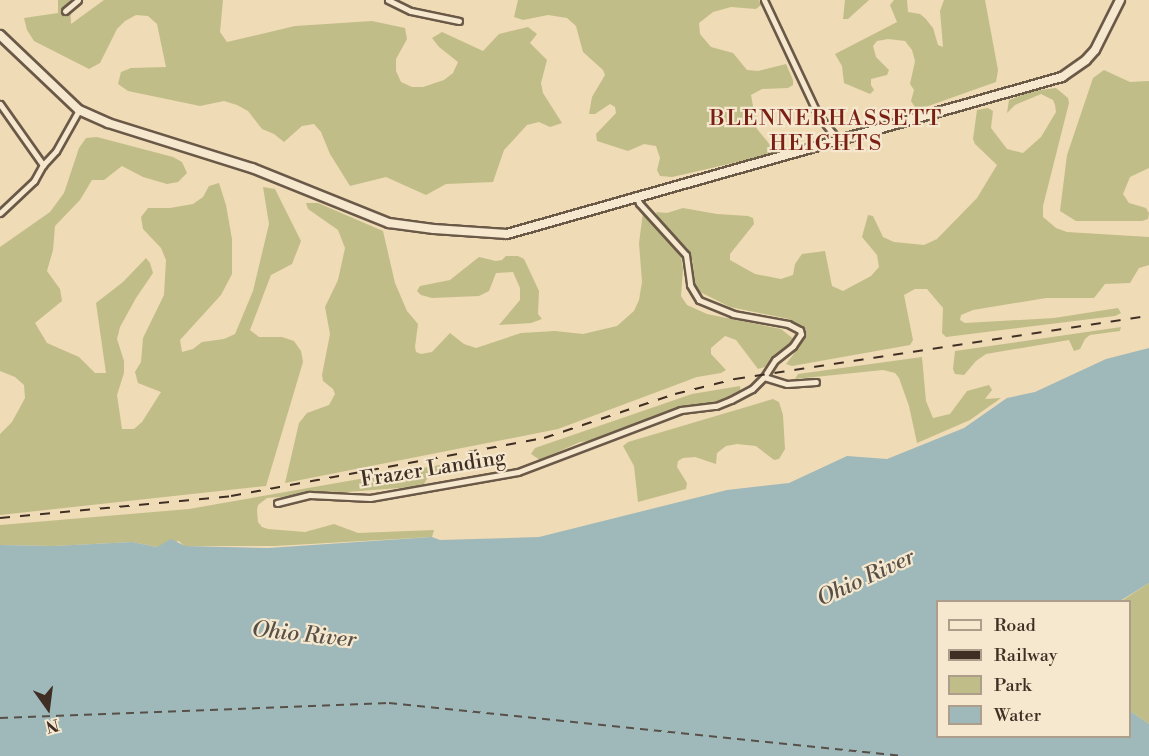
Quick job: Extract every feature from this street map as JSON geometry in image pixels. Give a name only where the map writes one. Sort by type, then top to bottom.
[{"type":"street","points":[[65,11],[78,0]]},
{"type":"street","points":[[388,0],[411,11],[459,21]]},
{"type":"street","points":[[764,0],[818,115],[839,141]]},
{"type":"street","points":[[0,35],[79,110],[142,136],[240,164],[354,210],[409,227],[507,234],[636,195],[839,141],[1062,77],[1086,60],[1095,50],[1120,0]]},
{"type":"street","points":[[0,104],[43,165]]},
{"type":"street","points":[[0,213],[23,194],[56,151],[79,110]]},
{"type":"street","name":"Frazer Landing","points":[[277,502],[310,495],[370,498],[518,472],[590,442],[681,410],[724,403],[752,389],[764,377],[775,360],[794,346],[801,334],[800,330],[788,324],[733,314],[699,300],[690,285],[686,255],[639,203],[636,195]]},
{"type":"street","points":[[764,377],[787,384],[816,382]]},
{"type":"green space","points":[[58,0],[70,0],[71,24],[104,0],[223,0],[220,32],[227,42],[295,26],[372,21],[405,28],[407,39],[396,59],[396,71],[401,82],[412,87],[423,87],[444,80],[453,73],[458,62],[439,47],[432,38],[442,32],[483,51],[499,34],[528,27],[537,34],[530,43],[547,60],[541,83],[543,93],[562,123],[550,127],[539,122],[527,125],[504,150],[493,182],[446,184],[426,195],[386,177],[350,186],[330,154],[321,132],[314,124],[302,126],[284,142],[274,134],[262,129],[248,111],[237,105],[224,101],[200,106],[128,91],[118,84],[121,72],[131,68],[166,67],[157,24],[148,16],[136,15],[125,21],[117,29],[100,63],[89,69],[34,41],[27,30],[24,18],[58,13]]},
{"type":"green space","points":[[518,0],[759,0],[761,5],[756,9],[731,7],[713,12],[699,23],[700,34],[711,47],[733,53],[747,70],[758,71],[786,64],[793,85],[788,88],[762,89],[751,95],[757,129],[775,151],[764,156],[672,177],[660,176],[657,170],[660,158],[656,146],[644,144],[628,151],[597,141],[596,134],[616,113],[615,107],[610,104],[595,114],[589,114],[592,97],[605,75],[603,70],[583,52],[576,26],[567,18],[548,15],[523,20],[514,17]]},
{"type":"green space","points":[[845,0],[869,0],[848,19],[843,19]]},
{"type":"green space","points":[[894,0],[907,0],[908,12],[920,14],[925,18],[933,28],[938,45],[943,47],[940,11],[944,0],[985,0],[998,70],[996,82],[917,110],[911,101],[914,90],[910,84],[915,61],[912,50],[905,41],[888,39],[877,41],[873,46],[876,57],[889,70],[887,75],[871,79],[874,90],[870,94],[844,83],[842,66],[835,54],[897,22],[890,5]]},
{"type":"green space","points":[[1104,70],[1130,82],[1149,81],[1149,168],[1130,177],[1123,194],[1129,203],[1146,208],[1149,213],[1148,219],[1142,221],[1076,221],[1060,211],[1067,155],[1093,78]]},
{"type":"green space","points":[[1056,88],[1068,98],[1069,103],[1043,206],[1043,217],[1056,228],[1067,232],[1149,237],[1149,265],[1139,268],[1130,283],[1105,284],[1094,298],[1046,298],[973,310],[961,315],[960,320],[965,323],[1054,318],[1118,308],[1121,313],[1115,316],[946,337],[942,333],[943,308],[927,289],[915,289],[904,295],[913,340],[910,345],[792,366],[786,364],[806,330],[789,319],[730,307],[694,289],[693,262],[687,248],[659,220],[656,212],[667,213],[683,208],[753,218],[754,224],[730,254],[730,260],[755,274],[781,279],[793,275],[795,264],[802,254],[825,251],[832,286],[843,291],[871,276],[879,267],[877,255],[862,237],[868,215],[873,216],[883,237],[894,242],[924,245],[937,239],[977,198],[997,165],[975,144],[973,139],[977,110],[988,108],[993,111],[991,128],[1007,149],[1023,153],[1041,137],[1056,112],[1055,105],[1053,100],[1041,94],[1015,105],[1007,113],[1009,100],[1032,91]]},
{"type":"green space","points":[[97,137],[173,157],[182,162],[187,173],[178,182],[167,184],[143,177],[122,166],[104,180],[92,180],[80,200],[55,226],[53,250],[47,271],[60,289],[62,301],[35,323],[47,343],[79,357],[95,373],[106,373],[96,303],[123,282],[146,258],[150,263],[153,273],[120,327],[117,339],[124,361],[124,373],[117,395],[122,429],[134,429],[142,422],[161,392],[138,383],[135,372],[141,362],[143,338],[164,295],[166,260],[161,248],[143,229],[141,217],[148,208],[170,208],[193,204],[203,197],[209,186],[219,183],[226,205],[232,239],[232,274],[221,295],[180,340],[182,352],[193,349],[202,342],[224,339],[235,334],[253,291],[269,224],[263,187],[275,189],[301,241],[292,264],[271,275],[250,330],[259,337],[282,337],[294,341],[301,351],[303,362],[266,486],[0,515],[0,434],[12,422],[25,398],[24,385],[15,377],[0,371],[0,247],[50,212],[64,193],[79,148],[86,138]]},
{"type":"green space","points":[[306,203],[318,203],[383,231],[395,283],[407,311],[418,324],[415,347],[416,352],[421,354],[432,352],[450,333],[464,344],[476,348],[521,333],[555,331],[583,334],[617,326],[634,311],[639,300],[642,282],[639,243],[643,212],[681,257],[683,269],[681,296],[687,305],[707,314],[781,329],[795,340],[765,367],[758,369],[736,340],[725,336],[711,348],[711,354],[726,370],[721,373],[697,377],[558,429],[285,483],[299,423],[307,413],[329,405],[335,394],[333,389],[323,381],[322,375],[330,334],[325,307],[338,280],[345,248],[338,230],[308,209]]},
{"type":"green space","points":[[506,256],[518,256],[524,259],[539,291],[538,314],[542,319],[531,323],[499,325],[520,300],[520,288],[513,272],[496,273],[489,291],[479,296],[432,298],[421,295],[417,291],[420,286],[450,280],[479,257],[496,261]]},
{"type":"green space","points":[[1121,327],[1120,331],[1090,335],[1080,349],[1074,351],[1069,340],[986,354],[976,361],[964,375],[955,374],[953,369],[955,351]]},
{"type":"green space","points":[[922,357],[926,401],[933,418],[950,414],[967,391],[989,385],[992,390],[985,399],[1001,398],[970,420],[917,443],[909,406],[895,373],[883,370],[795,379],[798,374]]},
{"type":"green space","points":[[740,386],[741,397],[685,413],[616,438],[580,442],[540,460],[531,454],[535,448],[692,394]]},
{"type":"green space","points":[[773,399],[779,402],[783,415],[785,449],[779,459],[774,460],[756,446],[737,444],[726,446],[717,453],[716,464],[695,457],[683,458],[678,461],[677,467],[687,483],[686,489],[638,502],[634,466],[623,446],[628,442]]},
{"type":"green space","points":[[468,460],[471,465],[469,470],[458,467],[430,474],[424,484],[413,487],[267,498],[258,505],[257,510],[258,522],[262,527],[268,529],[305,532],[334,524],[358,533],[434,530],[432,537],[275,546],[184,546],[179,541],[157,547],[132,542],[54,546],[0,545],[0,525],[189,509]]},
{"type":"green space","points":[[1149,583],[1149,724],[1131,712],[1131,600],[1123,600]]},
{"type":"water","name":"Ohio River","points":[[1149,348],[1149,583],[1122,600],[936,600],[936,738],[1131,738],[1131,712],[1149,724],[1149,756],[0,756],[0,545],[54,546],[132,542],[157,547],[171,539],[185,546],[268,548],[432,537],[440,540],[539,537],[727,490],[789,483],[847,456],[887,459],[964,428],[1007,398],[1035,392],[1106,359]]},
{"type":"ferry route","points":[[0,718],[389,703],[903,756]]},
{"type":"railway","points":[[0,518],[231,496],[544,438],[675,394],[735,379],[1149,316]]},
{"type":"district","name":"BLENNERHASSETT HEIGHTS","points":[[826,130]]}]
